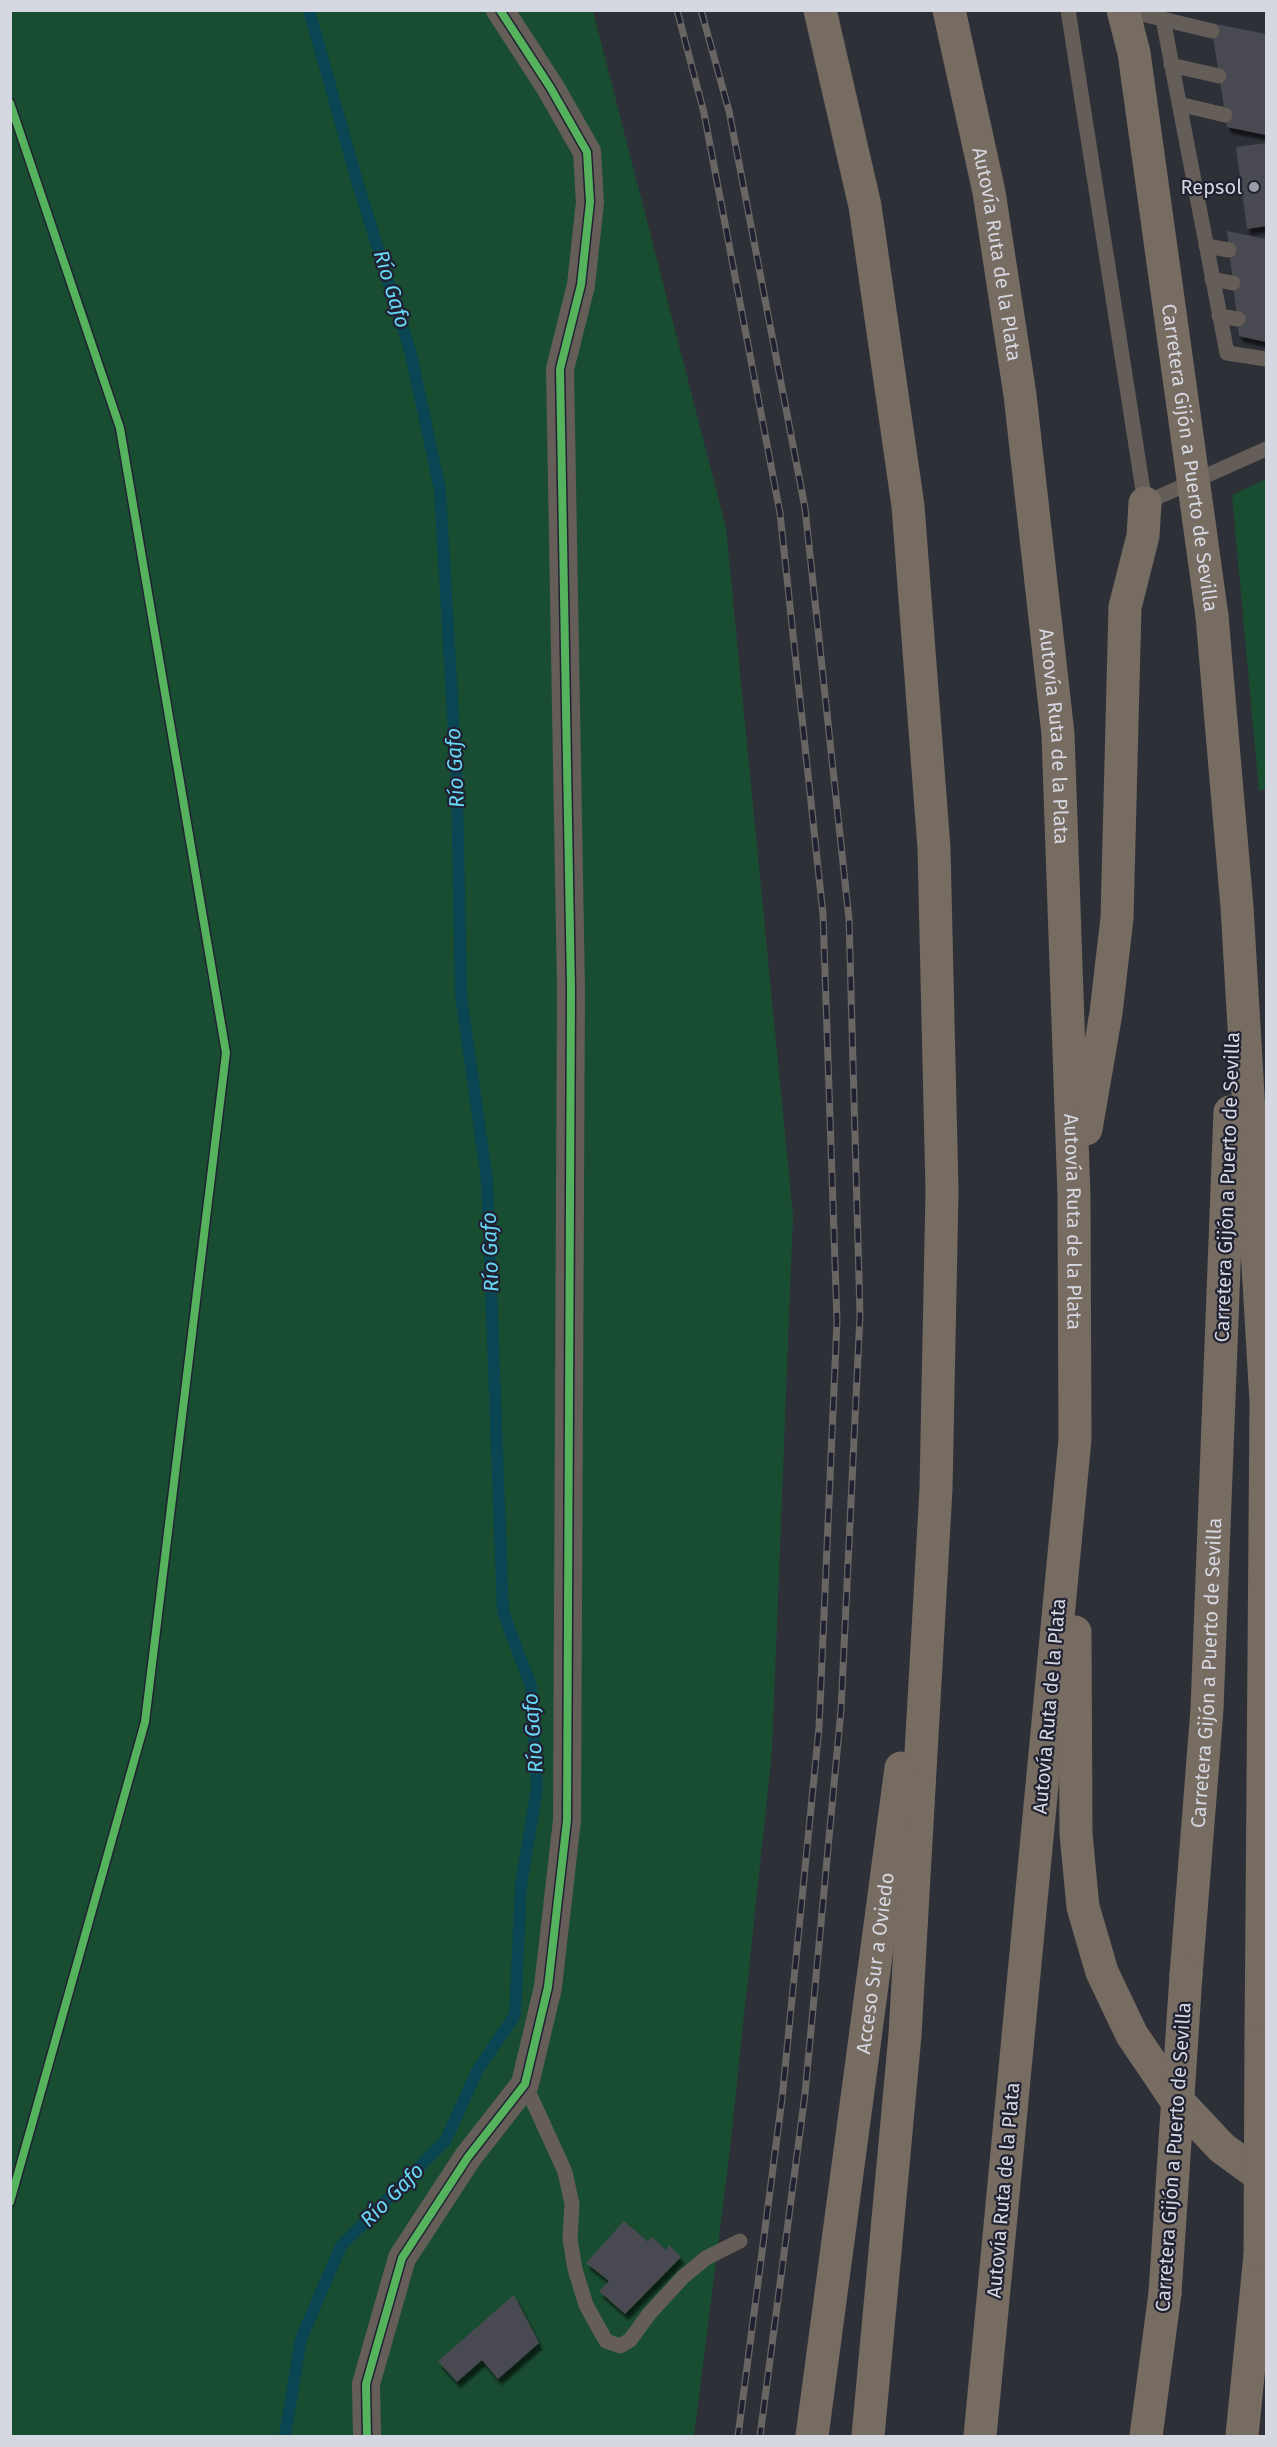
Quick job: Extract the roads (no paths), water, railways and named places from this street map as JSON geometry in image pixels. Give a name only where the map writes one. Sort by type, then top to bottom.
[{"type":"highway","points":[[820,10],[866,206],[909,506],[934,848],[942,1191],[936,1489],[905,2035],[868,2436]]},
{"type":"highway","name":"Autovía Ruta de la Plata","points":[[950,10],[989,192],[1018,384],[1057,722],[1074,1196],[1075,1439],[980,2436]]},
{"type":"highway","name":"Carretera Gijón a Puerto de Sevilla","points":[[1124,10],[1134,53],[1212,616],[1237,907],[1266,1425],[1260,2255],[1242,2436]]},
{"type":"highway","points":[[1074,1196],[1106,1013],[1117,918],[1125,607],[1143,536],[1145,503]]},
{"type":"highway","name":"Carretera Gijón a Puerto de Sevilla","points":[[1146,2436],[1165,2293],[1186,1975],[1207,1709],[1237,907]]},
{"type":"highway","points":[[1075,1439],[1076,1834],[1083,1907],[1102,1972],[1132,2035],[1174,2097],[1222,2148],[1266,2180]]},
{"type":"highway","name":"Acceso Sur a Oviedo","points":[[812,2436],[936,1489]]},
{"type":"street","points":[[367,2436],[366,2384],[402,2258],[468,2157],[525,2084],[548,1987],[567,1820],[571,989],[560,369],[581,285],[590,202],[587,152],[550,87],[500,10]]},
{"type":"lane","points":[[1068,10],[1145,503],[1266,449]]},
{"type":"lane","points":[[1124,10],[1212,31]]},
{"type":"lane","points":[[1163,19],[1227,353],[1266,359]]},
{"type":"lane","points":[[1171,65],[1219,76]]},
{"type":"lane","points":[[1179,104],[1225,115]]},
{"type":"lane","points":[[1206,246],[1229,250]]},
{"type":"lane","points":[[1212,279],[1233,283]]},
{"type":"lane","points":[[1219,316],[1238,319]]},
{"type":"lane","points":[[525,2084],[565,2172],[572,2204],[570,2239],[575,2269],[586,2305],[606,2340],[620,2346],[630,2340],[649,2314],[683,2277],[706,2258],[740,2241]]},
{"type":"waterway","name":"Río Gafo","points":[[285,2436],[301,2339],[341,2246],[446,2140],[477,2071],[515,2015],[521,1885],[537,1788],[531,1686],[503,1612],[487,1180],[461,996],[457,785],[440,490],[411,354],[357,181],[309,10]]},
{"type":"railway","points":[[677,10],[704,113],[780,513],[823,914],[837,1321],[819,1728],[782,2099],[738,2436]]},
{"type":"railway","points":[[701,10],[729,111],[805,508],[849,919],[860,1315],[841,1710],[805,2094],[760,2436]]},
{"type":"place","name":"Repsol","points":[[1254,187]]}]
